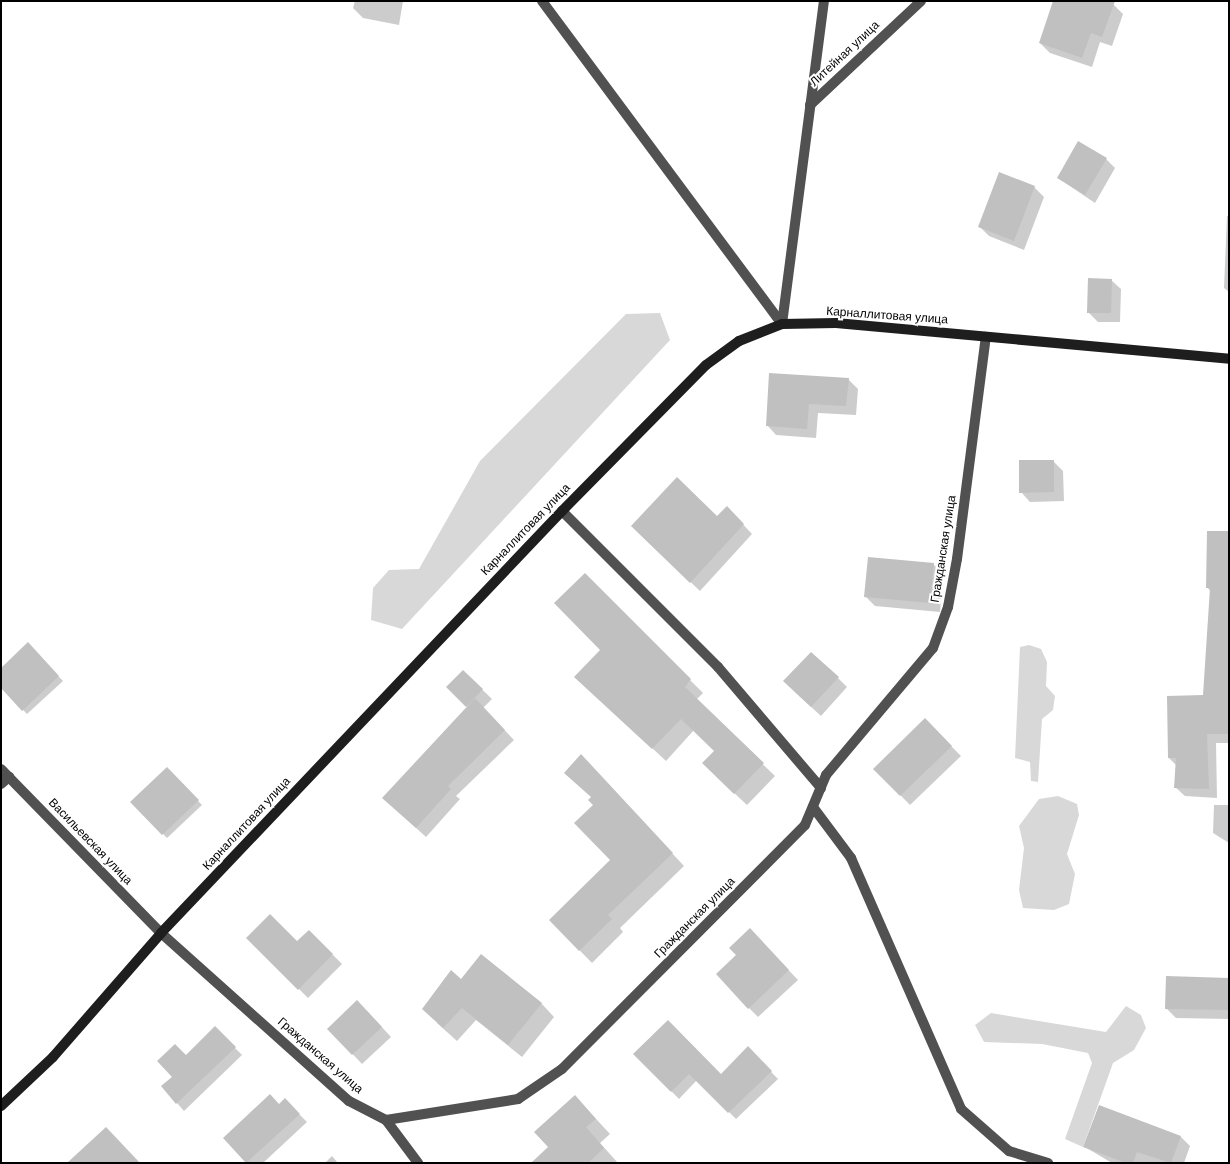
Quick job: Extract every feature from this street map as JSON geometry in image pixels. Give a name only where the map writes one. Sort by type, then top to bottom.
[{"type":"street","points":[[542,1],[782,324]]},
{"type":"street","points":[[782,324],[824,1]]},
{"type":"street","name":"Литейная улица","points":[[810,105],[921,1]]},
{"type":"street","name":"Карналлитовая улица","points":[[1,1106],[53,1057],[161,933],[562,510],[706,365],[739,341],[782,324],[836,323],[1229,359]]},
{"type":"street","name":"Гражданская улица","points":[[161,933],[349,1101],[386,1120],[518,1099],[562,1069],[799,831],[813,807],[826,775],[933,648],[948,607],[986,337]]},
{"type":"street","points":[[562,510],[718,667],[821,788]]},
{"type":"street","name":"Васильевская улица","points":[[1,769],[5,780],[161,933]]},
{"type":"street","points":[[813,807],[851,858],[961,1109],[1009,1150],[1048,1163]]},
{"type":"street","points":[[386,1120],[418,1163]]},
{"type":"shaded area","points":[[660,313],[670,340],[402,629],[371,620],[373,588],[389,570],[419,569],[480,461],[626,314]]},
{"type":"shaded area","points":[[1029,645],[1041,649],[1047,662],[1046,686],[1055,696],[1053,710],[1042,719],[1038,782],[1031,781],[1030,762],[1015,758],[1020,647]]},
{"type":"shaded area","points":[[1058,796],[1077,804],[1079,815],[1067,854],[1075,874],[1069,904],[1054,910],[1023,908],[1019,890],[1024,848],[1019,826],[1039,799]]},
{"type":"shaded area","points":[[1126,1006],[1141,1015],[1146,1028],[1134,1050],[1113,1063],[1083,1147],[1065,1139],[1092,1063],[1088,1053],[1042,1044],[984,1042],[975,1025],[991,1013],[1106,1032]]},
{"type":"building","points":[[1053,1],[1115,1],[1102,37],[1091,33],[1082,58],[1039,43]]},
{"type":"building","points":[[1078,141],[1107,158],[1085,195],[1057,178]]},
{"type":"building","points":[[999,172],[1035,186],[1014,241],[978,227]]},
{"type":"building","points":[[1088,278],[1112,279],[1111,313],[1087,313]]},
{"type":"building","points":[[769,373],[849,378],[846,406],[809,404],[807,429],[766,426]]},
{"type":"building","points":[[1019,460],[1054,460],[1054,492],[1019,493]]},
{"type":"building","points":[[677,477],[717,516],[727,506],[744,524],[690,583],[631,526]]},
{"type":"building","points":[[1207,531],[1229,531],[1229,734],[1207,734],[1209,789],[1174,788],[1176,758],[1168,758],[1167,696],[1203,695],[1210,588],[1206,588]]},
{"type":"building","points":[[868,557],[934,563],[930,603],[864,597]]},
{"type":"building","points":[[585,573],[691,679],[685,687],[764,763],[734,794],[702,763],[714,751],[681,719],[652,749],[574,677],[600,650],[554,603]]},
{"type":"building","points":[[28,642],[59,676],[22,711],[1,688],[1,668]]},
{"type":"building","points":[[811,652],[839,677],[811,707],[783,681]]},
{"type":"building","points":[[463,670],[483,689],[466,707],[446,687]]},
{"type":"building","points":[[475,698],[505,730],[448,786],[451,789],[416,828],[382,798]]},
{"type":"building","points":[[925,718],[952,746],[900,796],[873,769]]},
{"type":"building","points":[[581,754],[673,853],[608,915],[612,919],[579,951],[549,920],[610,860],[574,823],[593,805],[588,800],[591,797],[564,773]]},
{"type":"building","points":[[167,767],[199,800],[162,835],[130,802]]},
{"type":"building","points":[[270,914],[297,941],[309,930],[333,954],[298,990],[246,938]]},
{"type":"building","points":[[750,928],[789,970],[748,1009],[716,974],[736,955],[729,948]]},
{"type":"building","points":[[481,954],[542,1003],[508,1045],[462,1008],[443,1028],[422,1009],[451,970],[461,979]]},
{"type":"building","points":[[1166,976],[1229,978],[1229,1010],[1165,1009]]},
{"type":"building","points":[[357,1000],[382,1027],[352,1055],[327,1029]]},
{"type":"building","points":[[668,1020],[721,1074],[748,1046],[772,1071],[728,1113],[689,1074],[671,1092],[633,1054]]},
{"type":"building","points":[[215,1026],[236,1047],[176,1104],[161,1086],[172,1077],[157,1061],[175,1044],[186,1055]]},
{"type":"building","points":[[270,1094],[279,1104],[285,1098],[300,1114],[246,1163],[223,1138]]},
{"type":"building","points":[[575,1095],[596,1119],[586,1127],[604,1148],[588,1163],[531,1163],[548,1147],[534,1132]]},
{"type":"building","points":[[1099,1105],[1181,1136],[1171,1163],[1137,1152],[1133,1163],[1126,1163],[1083,1147]]},
{"type":"building","points":[[106,1127],[140,1163],[67,1163]]}]
